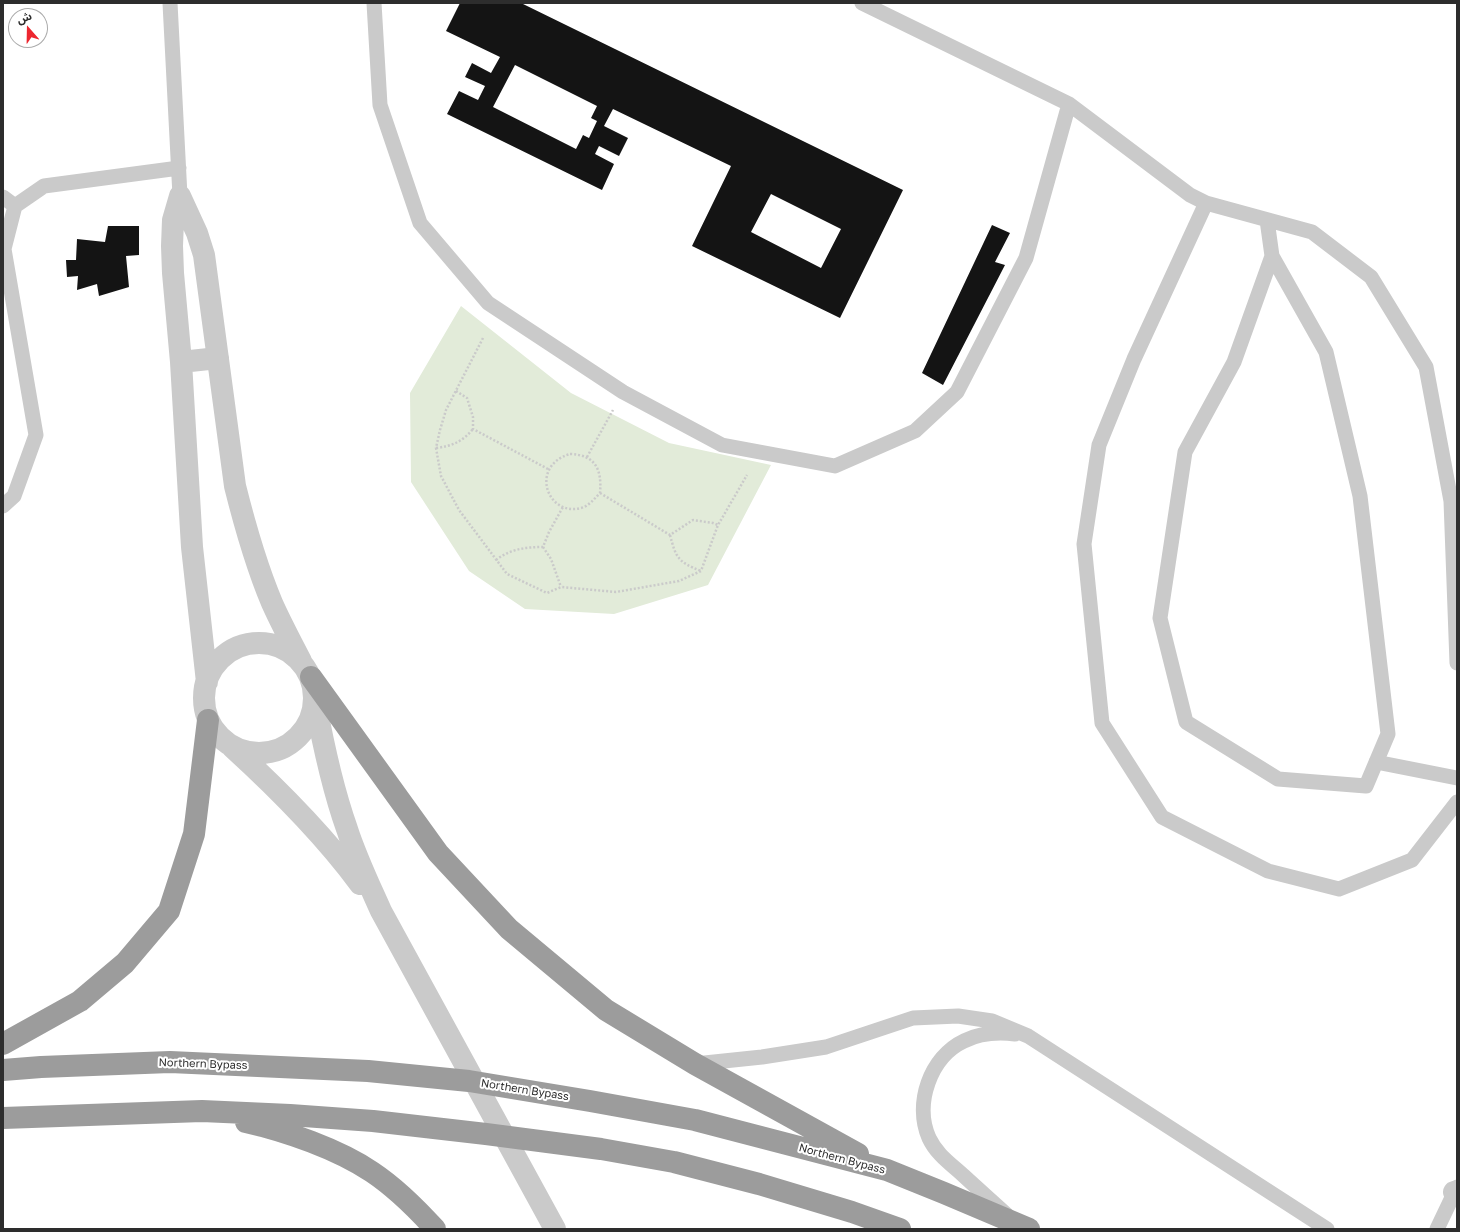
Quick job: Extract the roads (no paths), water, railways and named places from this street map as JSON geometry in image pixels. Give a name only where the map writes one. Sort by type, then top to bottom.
[{"type":"highway","points":[[306,669],[438,853],[510,929],[606,1010],[695,1064],[888,1170]]},
{"type":"highway","points":[[3,1044],[80,1001],[125,963],[169,911],[194,834],[208,720]]},
{"type":"highway","name":"Northern Bypass","points":[[3,1070],[170,1062],[368,1070],[461,1080],[695,1120],[888,1170],[1022,1226]]},
{"type":"highway","points":[[3,1118],[202,1111],[290,1115],[374,1121],[601,1149],[674,1162],[759,1184],[852,1212],[900,1229]]},
{"type":"highway","points":[[202,1111],[266,1126],[342,1155],[372,1172],[394,1189],[414,1206],[436,1229]]},
{"type":"street","points":[[180,196],[197,233],[204,254],[235,486],[242,517],[261,576],[273,605],[306,669],[334,787],[347,829],[363,871],[381,911],[555,1229]]},
{"type":"street","points":[[180,196],[173,220],[172,246],[181,362],[192,547],[207,682],[204,701],[208,720],[217,734],[272,783],[310,824],[347,866],[381,911]]},
{"type":"street","points":[[181,362],[218,358]]},
{"type":"street","points":[[207,682],[215,665],[230,652],[248,644],[267,644],[285,649],[306,669]]},
{"type":"street","points":[[230,745],[248,752],[260,753],[267,753],[285,747],[300,735],[311,719],[314,700]]},
{"type":"lane","points":[[170,3],[180,196]]},
{"type":"lane","points":[[374,3],[380,105],[420,222],[488,303],[623,392],[722,445],[835,466],[915,430],[957,392],[1026,258],[1069,104]]},
{"type":"lane","points":[[862,3],[1069,104],[1190,195],[1206,203],[1312,232],[1371,277],[1426,367],[1451,501],[1457,663]]},
{"type":"lane","points":[[3,506],[14,496],[36,435],[4,250],[15,206],[44,186],[179,168]]},
{"type":"lane","points":[[3,197],[15,206]]},
{"type":"lane","points":[[1206,203],[1134,359],[1099,445],[1084,544],[1102,723],[1162,817],[1268,871],[1339,889],[1412,860],[1457,802]]},
{"type":"lane","points":[[1267,220],[1272,256],[1326,352],[1360,496],[1388,734],[1366,786],[1278,779],[1186,722],[1160,618],[1185,452],[1234,362],[1272,256]]},
{"type":"lane","points":[[1376,762],[1457,778]]},
{"type":"lane","points":[[695,1064],[762,1057],[826,1047],[913,1018],[958,1016],[992,1021],[1028,1036],[1326,1229]]},
{"type":"lane","points":[[1022,1226],[941,1156],[929,1138],[923,1116],[924,1094],[931,1073],[945,1055],[963,1041],[985,1034],[1007,1033],[1028,1036]]},
{"type":"lane","points":[[1437,1229],[1456,1191]]}]
